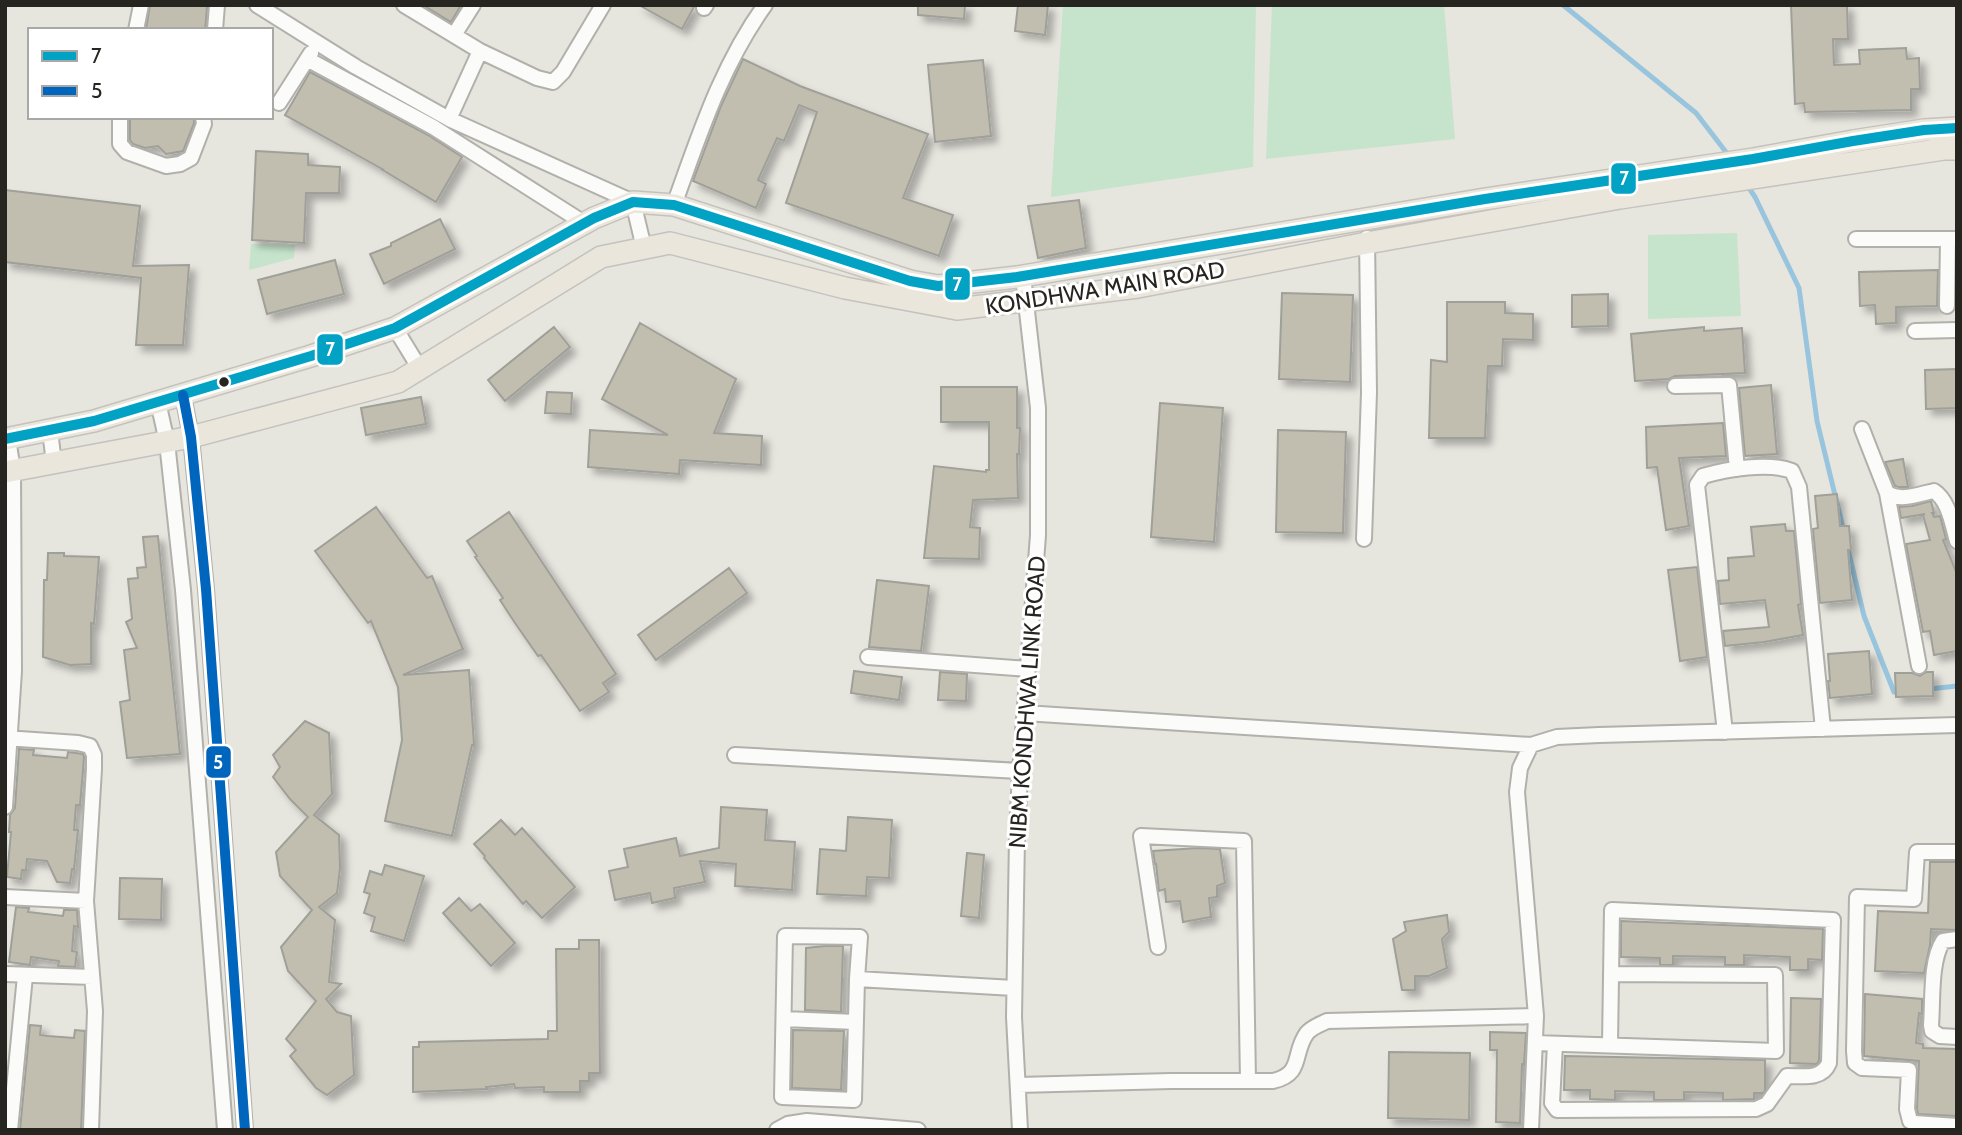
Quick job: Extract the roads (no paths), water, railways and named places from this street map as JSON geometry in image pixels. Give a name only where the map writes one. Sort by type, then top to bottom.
[{"type":"main road","name":"KONDHWA MAIN ROAD","points":[[7,439],[94,421],[395,328],[584,223],[633,202],[674,205],[909,281],[938,286],[1023,276],[1602,180],[1645,176],[1924,130],[1957,128]]},
{"type":"main road","name":"KONDHWA MAIN ROAD","points":[[9,471],[191,437],[398,382],[601,257],[670,243],[845,288],[957,309],[1138,287],[1620,198],[1957,149]]},
{"type":"street","points":[[136,28],[141,5]]},
{"type":"street","points":[[215,28],[217,5]]},
{"type":"street","points":[[257,5],[356,67],[449,119],[633,202],[645,248]]},
{"type":"street","points":[[404,5],[480,51],[537,78],[553,82],[563,72],[603,5]]},
{"type":"street","points":[[454,35],[473,5]]},
{"type":"street","points":[[674,205],[713,98],[746,31],[765,5]]},
{"type":"street","points":[[279,103],[317,43]]},
{"type":"street","points":[[449,119],[480,51]]},
{"type":"street","points":[[307,59],[433,127],[584,223]]},
{"type":"street","points":[[120,119],[120,144],[127,152],[166,166],[180,164],[191,158],[204,124],[203,119]]},
{"type":"street","points":[[1364,539],[1368,392],[1366,219]]},
{"type":"street","points":[[1856,239],[1952,239],[1947,306]]},
{"type":"street","name":"NIBM KONDHWA LINK ROAD","points":[[1020,1130],[1014,988],[1020,771],[1038,535],[1038,408],[1023,276]]},
{"type":"street","points":[[395,328],[419,369]]},
{"type":"street","points":[[1915,331],[1957,330]]},
{"type":"street","points":[[1675,386],[1728,385],[1737,469]]},
{"type":"street","points":[[183,395],[191,437],[217,727],[245,1130]]},
{"type":"street","points":[[158,402],[167,442],[184,603],[225,1130]]},
{"type":"street","points":[[1862,429],[1887,493],[1919,666]]},
{"type":"street","points":[[50,431],[54,463]]},
{"type":"street","points":[[5,807],[14,671],[7,439]]},
{"type":"street","points":[[1725,732],[1697,485],[1703,475],[1721,470],[1779,466],[1792,471],[1799,487],[1823,729]]},
{"type":"street","points":[[1887,493],[1900,498],[1934,491],[1939,494],[1944,500],[1957,541]]},
{"type":"street","points":[[868,657],[1028,669]]},
{"type":"street","points":[[1024,713],[1531,746],[1557,737],[1957,725]]},
{"type":"street","points":[[8,738],[78,743],[90,746],[94,755],[86,901],[96,1028],[91,1130]]},
{"type":"street","points":[[1531,746],[1520,768],[1517,792],[1536,1016],[1531,1130]]},
{"type":"street","points":[[735,755],[1020,771]]},
{"type":"street","points":[[1158,947],[1141,836],[1244,841],[1248,1081]]},
{"type":"street","points":[[1957,852],[1917,852],[1914,899],[1857,897],[1854,1051],[1855,1063],[1862,1069],[1909,1070],[1907,1109],[1910,1121],[1957,1126]]},
{"type":"street","points":[[5,897],[86,901]]},
{"type":"street","points":[[1555,1044],[1552,1103],[1557,1110],[1756,1109],[1767,1104],[1787,1076],[1816,1075],[1828,1068],[1833,920],[1612,911],[1610,1045]]},
{"type":"street","points":[[785,936],[860,937],[854,1100],[782,1097],[784,1018],[785,936]]},
{"type":"street","points":[[1957,939],[1943,941],[1939,947],[1935,965],[1931,1025],[1933,1031],[1940,1036],[1957,1037]]},
{"type":"street","points":[[5,974],[92,977]]},
{"type":"street","points":[[1535,1043],[1776,1051],[1776,975],[1612,974]]},
{"type":"street","points":[[10,1130],[25,976]]},
{"type":"street","points":[[857,979],[1014,988]]},
{"type":"street","points":[[1018,1085],[1272,1081],[1291,1074],[1308,1032],[1327,1021],[1536,1016]]},
{"type":"street","points":[[784,1018],[856,1022]]},
{"type":"street","points":[[778,1130],[788,1124],[807,1121],[918,1130]]},
{"type":"waterway","points":[[1563,5],[1696,113],[1729,156]]},
{"type":"waterway","points":[[1749,188],[1799,288],[1817,421],[1844,532]]},
{"type":"waterway","points":[[1847,545],[1864,616],[1894,692],[1901,691]]},
{"type":"waterway","points":[[1929,689],[1957,686]]}]
